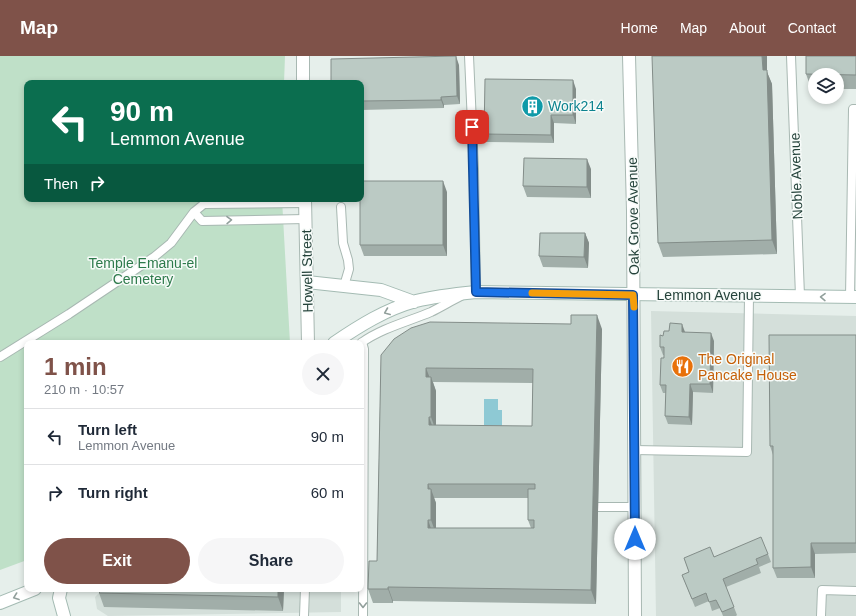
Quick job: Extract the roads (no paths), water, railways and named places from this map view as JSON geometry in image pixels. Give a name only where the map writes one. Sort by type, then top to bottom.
[{"type":"street","points":[[303,56],[303,80]]},
{"type":"street","name":"Oak Grove Avenue","points":[[630,56],[635,616]]},
{"type":"street","name":"Howell Street","points":[[305,202],[308,340]]},
{"type":"street","points":[[307,282],[382,290],[414,302]]},
{"type":"street","name":"Lemmon Avenue","points":[[339,340],[383,314],[414,302],[446,294],[472,292],[853,297]]},
{"type":"street","points":[[0,603],[28,592]]},
{"type":"street","points":[[61,592],[59,598],[64,616]]},
{"type":"lane","points":[[364,341],[386,328],[432,311],[472,292],[474,169],[469,56]]},
{"type":"lane","name":"Noble Avenue","points":[[791,56],[800,296]]},
{"type":"lane","points":[[853,297],[853,109],[856,109]]},
{"type":"lane","points":[[27,340],[154,257],[172,243],[194,212],[204,204],[271,202]]},
{"type":"lane","points":[[341,207],[343,243],[349,269],[344,286]]},
{"type":"lane","points":[[194,212],[202,221],[306,218]]},
{"type":"lane","points":[[634,450],[746,452],[749,296]]},
{"type":"lane","points":[[0,357],[24,342]]},
{"type":"lane","points":[[598,508],[635,507]]},
{"type":"lane","points":[[821,616],[822,590],[856,591]]},
{"type":"lane","points":[[304,616],[305,592]]},
{"type":"lane","points":[[363,592],[363,616]]},
{"type":"water","points":[[484,399],[498,399],[498,410],[502,410],[502,430],[484,430]]},
{"type":"place","name":"Work214","points":[[532,106]]},
{"type":"place","name":"The Original Pancake House","points":[[683,367]]},
{"type":"park label","name":"Temple Emanu-el Cemetery","points":[[143,272]]}]
